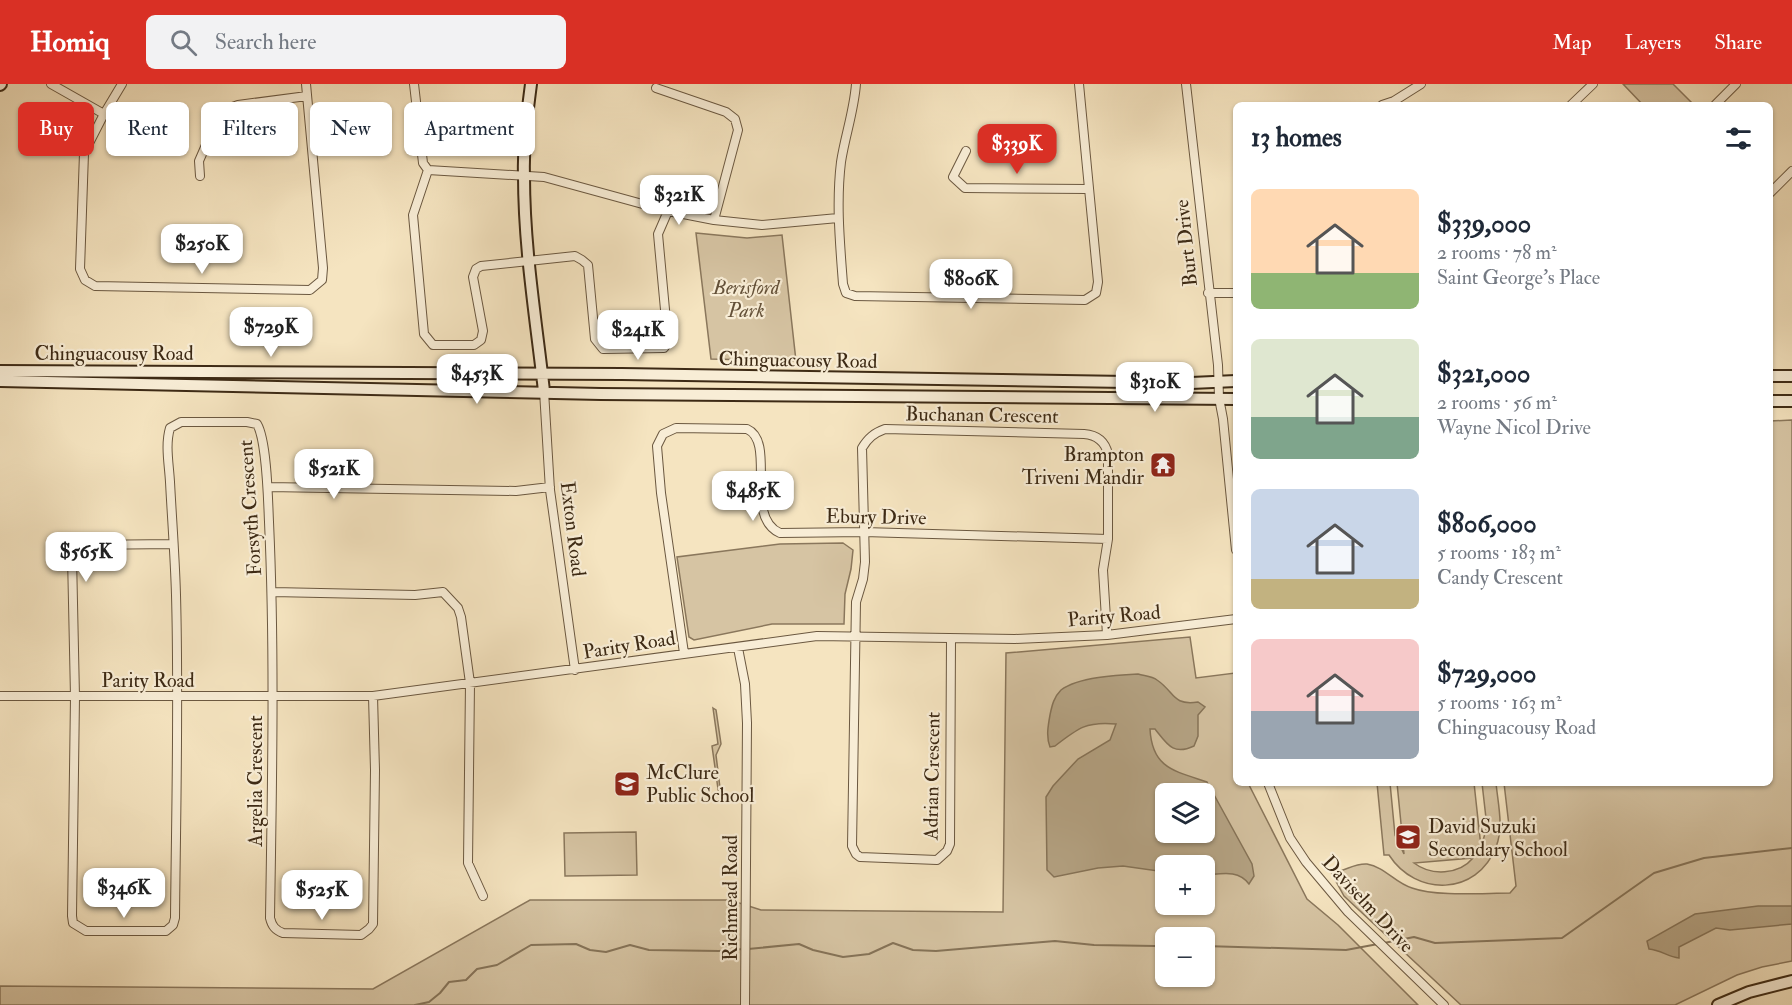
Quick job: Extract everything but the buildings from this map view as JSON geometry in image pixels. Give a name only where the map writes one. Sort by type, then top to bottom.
[{"type":"main road","points":[[531,84],[525,130],[524,176],[528,260],[544,392]]},
{"type":"main road","name":"Chinguacousy Road","points":[[0,371],[1233,381]]},
{"type":"main road","points":[[1773,376],[1792,376]]},
{"type":"main road","name":"Chinguacousy Road","points":[[0,381],[329,390],[1233,399]]},
{"type":"main road","points":[[1773,401],[1792,401]]},
{"type":"main road","points":[[1718,1005],[1749,992],[1792,981]]},
{"type":"street","points":[[51,84],[104,114]]},
{"type":"street","points":[[122,84],[84,153],[80,269],[85,280],[95,286],[310,290],[322,280],[323,268],[306,84]]},
{"type":"street","points":[[414,84],[423,163],[428,170]]},
{"type":"street","points":[[856,84],[854,107],[841,162],[838,219],[843,284],[846,292],[855,296],[1085,300],[1096,293],[1098,282],[1087,189],[1079,84]]},
{"type":"street","name":"Burt Drive","points":[[1185,84],[1218,365],[1219,398]]},
{"type":"street","points":[[1395,102],[1421,84]]},
{"type":"street","points":[[1574,102],[1593,84]]},
{"type":"street","points":[[1718,102],[1736,84]]},
{"type":"street","points":[[656,88],[726,112],[735,119],[738,130],[714,220]]},
{"type":"street","points":[[200,176],[199,161],[216,122],[227,109],[237,105],[307,96]]},
{"type":"street","points":[[966,151],[953,177],[965,188],[1087,189]]},
{"type":"street","points":[[428,170],[544,177],[668,211],[714,220],[762,225],[838,219]]},
{"type":"street","points":[[428,170],[413,215],[424,334],[433,345],[474,345],[481,340],[483,331],[473,277],[476,269],[481,266],[575,256],[588,265],[595,339],[603,348],[664,348],[668,342],[658,234],[668,211]]},
{"type":"street","points":[[1773,190],[1792,173]]},
{"type":"street","points":[[1208,293],[1233,292]]},
{"type":"street","name":"Exton Road","points":[[544,392],[550,488],[575,670]]},
{"type":"street","points":[[1219,398],[1233,520]]},
{"type":"street","name":"Forsyth Crescent","points":[[75,697],[73,923],[86,931],[160,932],[171,929],[175,918],[177,696],[173,544],[167,439],[170,428],[176,424],[247,422],[257,424],[262,433],[268,487],[273,592],[272,696]]},
{"type":"street","name":"Ebury Drive","points":[[684,653],[661,493],[658,453],[659,440],[669,430],[676,428],[747,429],[755,435],[759,444],[764,516],[769,526],[780,533],[864,532],[1108,539]]},
{"type":"street","name":"Buchanan Crescent","points":[[855,638],[856,602],[865,562],[862,448],[875,432],[885,429],[1084,434],[1097,437],[1103,442],[1108,454],[1108,539],[1103,570],[1107,635]]},
{"type":"street","points":[[268,487],[516,490],[550,488]]},
{"type":"street","points":[[75,697],[72,556],[75,549],[81,545],[173,544]]},
{"type":"street","points":[[273,592],[415,595],[443,592],[458,608],[470,683],[468,863],[483,896]]},
{"type":"street","name":"Parity Road","points":[[0,696],[373,696],[817,636],[1015,639],[1107,635],[1233,619]]},
{"type":"street","name":"Adrian Crescent","points":[[855,638],[852,846],[856,854],[864,859],[896,860],[937,860],[947,851],[950,844],[951,639]]},
{"type":"street","name":"Richmead Road","points":[[738,648],[745,684],[747,723],[745,1005]]},
{"type":"street","name":"Argelia Crescent","points":[[272,696],[271,924],[283,933],[361,935],[373,924],[374,915],[373,696]]},
{"type":"street","name":"Daviselm Drive","points":[[1269,786],[1290,838],[1306,862],[1348,912],[1444,1005]]},
{"type":"green space","points":[[1623,84],[1673,84],[1691,102],[1640,102]]},
{"type":"green space","name":"Berisford Park","points":[[696,233],[747,238],[782,235],[796,361],[711,359]]},
{"type":"green space","points":[[1792,420],[1792,961],[1737,975],[1675,1005],[1461,1005],[1344,896],[1331,872],[1367,864],[1379,868],[1406,886],[1422,891],[1460,894],[1510,893],[1516,886],[1504,786],[1773,786],[1773,421]]},
{"type":"green space","points":[[843,543],[853,550],[845,594],[844,624],[772,624],[694,640],[689,637],[677,557],[780,544]]},
{"type":"green space","points":[[1190,637],[1196,678],[1233,673],[1233,786],[1250,786],[1307,899],[1338,925],[1418,1005],[0,1005],[0,986],[373,989],[530,900],[730,900],[761,910],[1003,912],[1006,653]]},
{"type":"green space","points":[[713,708],[716,710],[721,744],[716,755],[721,796],[719,796],[712,746],[718,744]]},
{"type":"green space","points":[[1377,786],[1390,786],[1395,835],[1404,854],[1397,786],[1474,786],[1481,847],[1487,827],[1482,786],[1496,786],[1500,832],[1496,847],[1487,863],[1475,875],[1461,882],[1446,885],[1430,884],[1414,878],[1401,869],[1389,855],[1384,855]],"holes":[[[1473,858],[1460,868],[1436,872],[1414,863]]]},
{"type":"green space","points":[[636,832],[637,875],[565,876],[564,833]]},
{"type":"shaded area","points":[[1138,674],[1153,678],[1178,700],[1198,702],[1205,707],[1198,715],[1198,736],[1194,746],[1187,749],[1171,747],[1155,729],[1150,729],[1155,752],[1160,760],[1175,771],[1208,783],[1155,783],[1155,843],[1215,843],[1215,797],[1252,864],[1254,876],[1249,884],[1245,879],[1234,874],[1215,874],[1215,855],[1155,855],[1155,871],[1123,866],[1098,868],[1054,877],[1047,870],[1046,797],[1078,759],[1110,740],[1116,724],[1106,723],[1083,727],[1050,747],[1048,727],[1051,711],[1061,690],[1077,682]]},
{"type":"shaded area","points":[[1758,906],[1792,906],[1792,924],[1730,930],[1716,928],[1679,947],[1679,958],[1649,949],[1647,941],[1695,914]]},
{"type":"waterway","points":[[1384,943],[1414,937],[1435,943],[1562,938],[1654,873],[1704,858],[1792,848]]},
{"type":"waterway","points":[[748,949],[799,944],[843,957],[869,954],[893,943],[913,950],[936,951],[1055,941],[1094,945],[1155,946]]},
{"type":"waterway","points":[[415,1005],[429,1002],[449,982],[466,980],[477,969],[497,965],[531,945],[576,944],[590,950],[606,952],[630,945],[649,950],[743,949]]},
{"type":"waterway","points":[[1215,946],[1346,950],[1378,944]]},
{"type":"place","name":"Brampton Triveni Mandir","points":[[1163,465]]},
{"type":"place","name":"McClure Public School","points":[[627,784]]},
{"type":"place","name":"David Suzuki Secondary School","points":[[1408,837]]}]
